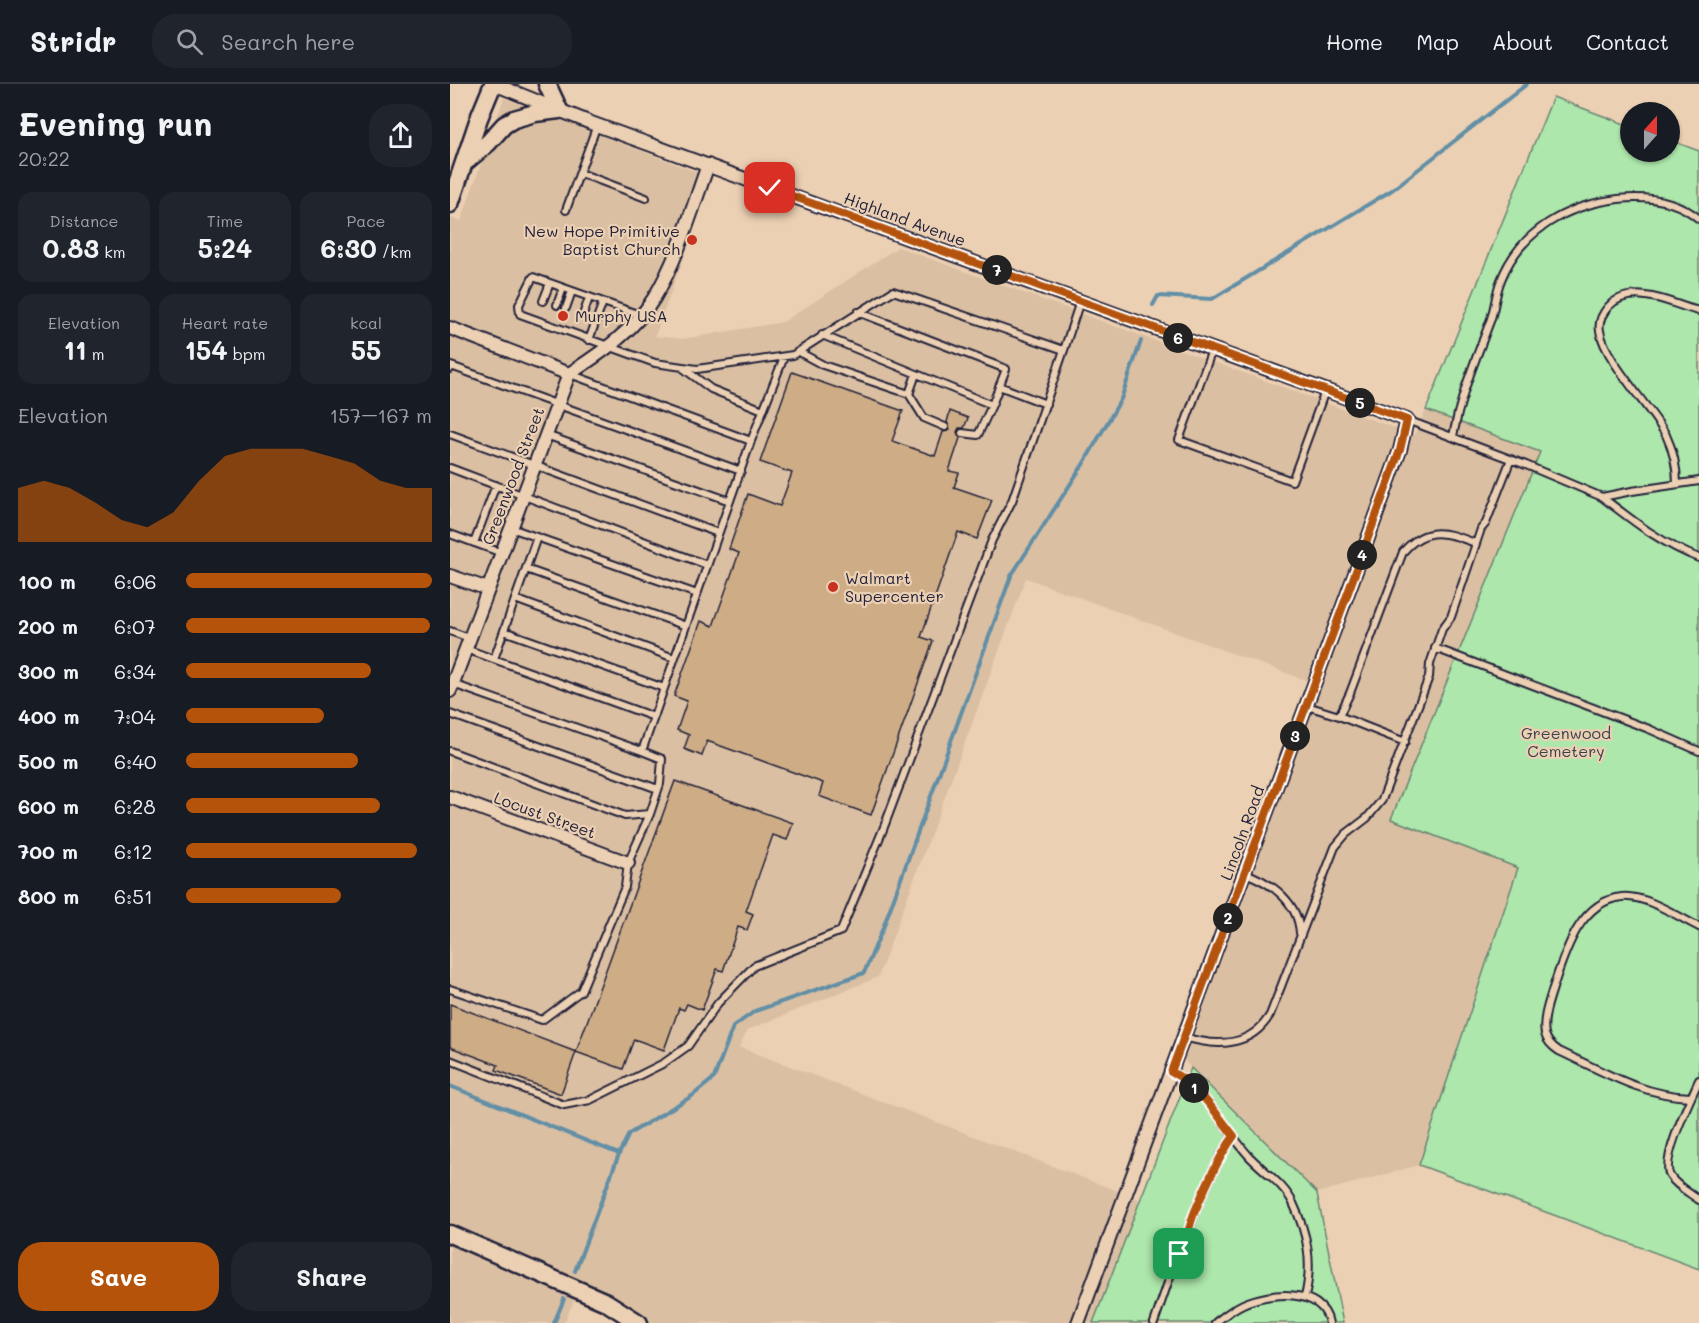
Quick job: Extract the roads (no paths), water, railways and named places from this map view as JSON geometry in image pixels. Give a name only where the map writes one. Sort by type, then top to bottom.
[{"type":"main road","points":[[450,204],[479,117],[494,84]]},
{"type":"main road","points":[[464,163],[488,143],[504,125],[535,112],[559,110],[547,84]]},
{"type":"main road","points":[[450,1234],[597,1297],[639,1323]]},
{"type":"street","name":"Highland Avenue","points":[[494,84],[597,125],[1407,420]]},
{"type":"street","points":[[450,328],[569,374],[610,347],[654,298],[678,248],[708,165]]},
{"type":"street","name":"Greenwood Street","points":[[451,687],[569,374]]},
{"type":"street","name":"Lincoln Road","points":[[1078,1323],[1400,450],[1407,420]]},
{"type":"street","points":[[450,576],[488,589]]},
{"type":"street","name":"Locust Street","points":[[450,797],[628,863]]},
{"type":"lane","points":[[566,210],[597,125]]},
{"type":"lane","points":[[580,173],[646,198]]},
{"type":"lane","points":[[1453,436],[1467,379],[1490,323],[1500,283],[1510,261],[1535,232],[1553,218],[1570,210],[1609,200],[1636,197],[1663,200],[1677,205],[1699,219]]},
{"type":"lane","points":[[640,315],[533,278],[519,305],[520,314],[538,317],[559,328],[576,331],[589,340],[655,363],[697,369],[794,355],[893,291],[1065,350]]},
{"type":"lane","points":[[543,301],[550,283]]},
{"type":"lane","points":[[557,305],[563,288]]},
{"type":"lane","points":[[566,308],[572,291]]},
{"type":"lane","points":[[1677,484],[1677,470],[1666,435],[1602,341],[1599,323],[1602,314],[1611,304],[1629,296],[1657,297],[1699,311]]},
{"type":"lane","points":[[583,315],[589,298]]},
{"type":"lane","points":[[450,1060],[564,1105],[590,1100],[664,1063],[688,1046],[718,1003],[754,966],[841,931],[884,827],[992,540],[1012,501],[1080,301]]},
{"type":"lane","points":[[589,340],[603,302]]},
{"type":"lane","points":[[858,312],[1006,369],[978,435],[962,433]]},
{"type":"lane","points":[[559,328],[562,321]]},
{"type":"lane","points":[[822,335],[992,405]]},
{"type":"lane","points":[[1212,350],[1179,440],[1272,474],[1293,481],[1325,391]]},
{"type":"lane","points":[[799,352],[823,365],[909,394],[924,418],[945,427]]},
{"type":"lane","points":[[642,751],[751,441],[784,357]]},
{"type":"lane","points":[[450,369],[451,366],[741,471]]},
{"type":"lane","points":[[683,367],[711,389],[763,411]]},
{"type":"lane","points":[[569,374],[751,441]]},
{"type":"lane","points":[[909,394],[916,374]]},
{"type":"lane","points":[[999,386],[1046,404]]},
{"type":"lane","points":[[1407,420],[1453,436],[1602,497],[1650,533],[1699,558]]},
{"type":"lane","points":[[450,434],[718,533]]},
{"type":"lane","points":[[546,435],[730,501]]},
{"type":"lane","points":[[1184,1037],[1200,1042],[1226,1044],[1248,1037],[1261,1028],[1276,1004],[1335,847],[1346,834],[1372,813],[1382,800],[1429,677],[1430,664],[1442,629],[1447,624],[1454,608],[1475,543],[1486,523],[1511,459]]},
{"type":"lane","points":[[450,468],[707,565]]},
{"type":"lane","points":[[1602,497],[1699,481]]},
{"type":"lane","points":[[474,543],[496,485]]},
{"type":"lane","points":[[512,528],[697,594]]},
{"type":"lane","points":[[1339,716],[1350,693],[1403,552],[1411,543],[1430,533],[1449,535],[1475,543]]},
{"type":"lane","points":[[450,534],[502,553]]},
{"type":"lane","points":[[494,659],[537,537]]},
{"type":"lane","points":[[526,568],[686,626]]},
{"type":"lane","points":[[515,599],[674,658]]},
{"type":"lane","points":[[450,631],[467,644],[494,659],[654,717]]},
{"type":"lane","points":[[504,631],[664,688]]},
{"type":"lane","points":[[1435,648],[1648,729],[1699,751]]},
{"type":"lane","points":[[450,989],[542,1020],[581,991],[625,887],[628,863],[658,789],[662,759],[451,687]]},
{"type":"lane","points":[[1306,706],[1339,716],[1405,742]]},
{"type":"lane","points":[[450,714],[658,789]]},
{"type":"lane","points":[[450,751],[625,816],[650,813]]},
{"type":"lane","points":[[1245,873],[1263,879],[1281,894],[1297,919],[1300,937]]},
{"type":"lane","points":[[1691,1097],[1670,1097],[1647,1090],[1559,1051],[1548,1040],[1545,1026],[1550,998],[1569,945],[1582,922],[1599,906],[1623,897],[1642,899],[1699,927]]},
{"type":"lane","points":[[1171,1072],[1185,1079],[1199,1093],[1248,1155],[1285,1190],[1292,1200],[1309,1251],[1310,1264],[1305,1297]]},
{"type":"lane","points":[[1699,1080],[1668,1160],[1667,1170],[1677,1184],[1699,1200]]},
{"type":"lane","points":[[1154,1323],[1173,1268],[1186,1243],[1195,1210],[1221,1155],[1234,1136]]},
{"type":"lane","points":[[1215,1323],[1230,1311],[1259,1298],[1270,1296],[1305,1297],[1323,1308],[1329,1323]]},
{"type":"waterway","points":[[1153,305],[1158,296],[1212,299],[1392,190],[1527,84]]},
{"type":"waterway","points":[[575,1271],[619,1154],[629,1134],[692,1096],[714,1078],[733,1027],[755,1011],[864,973],[883,928],[1011,576],[1084,463],[1121,399],[1141,341]]},
{"type":"waterway","points":[[450,1086],[619,1154]]},
{"type":"waterway","points":[[554,1323],[564,1299]]},
{"type":"place","name":"New Hope Primitive Baptist Church","points":[[692,240]]},
{"type":"place","name":"Murphy USA","points":[[563,316]]},
{"type":"place","name":"Walmart Supercenter","points":[[833,587]]},
{"type":"park label","name":"Greenwood Cemetery","points":[[1566,742]]}]
